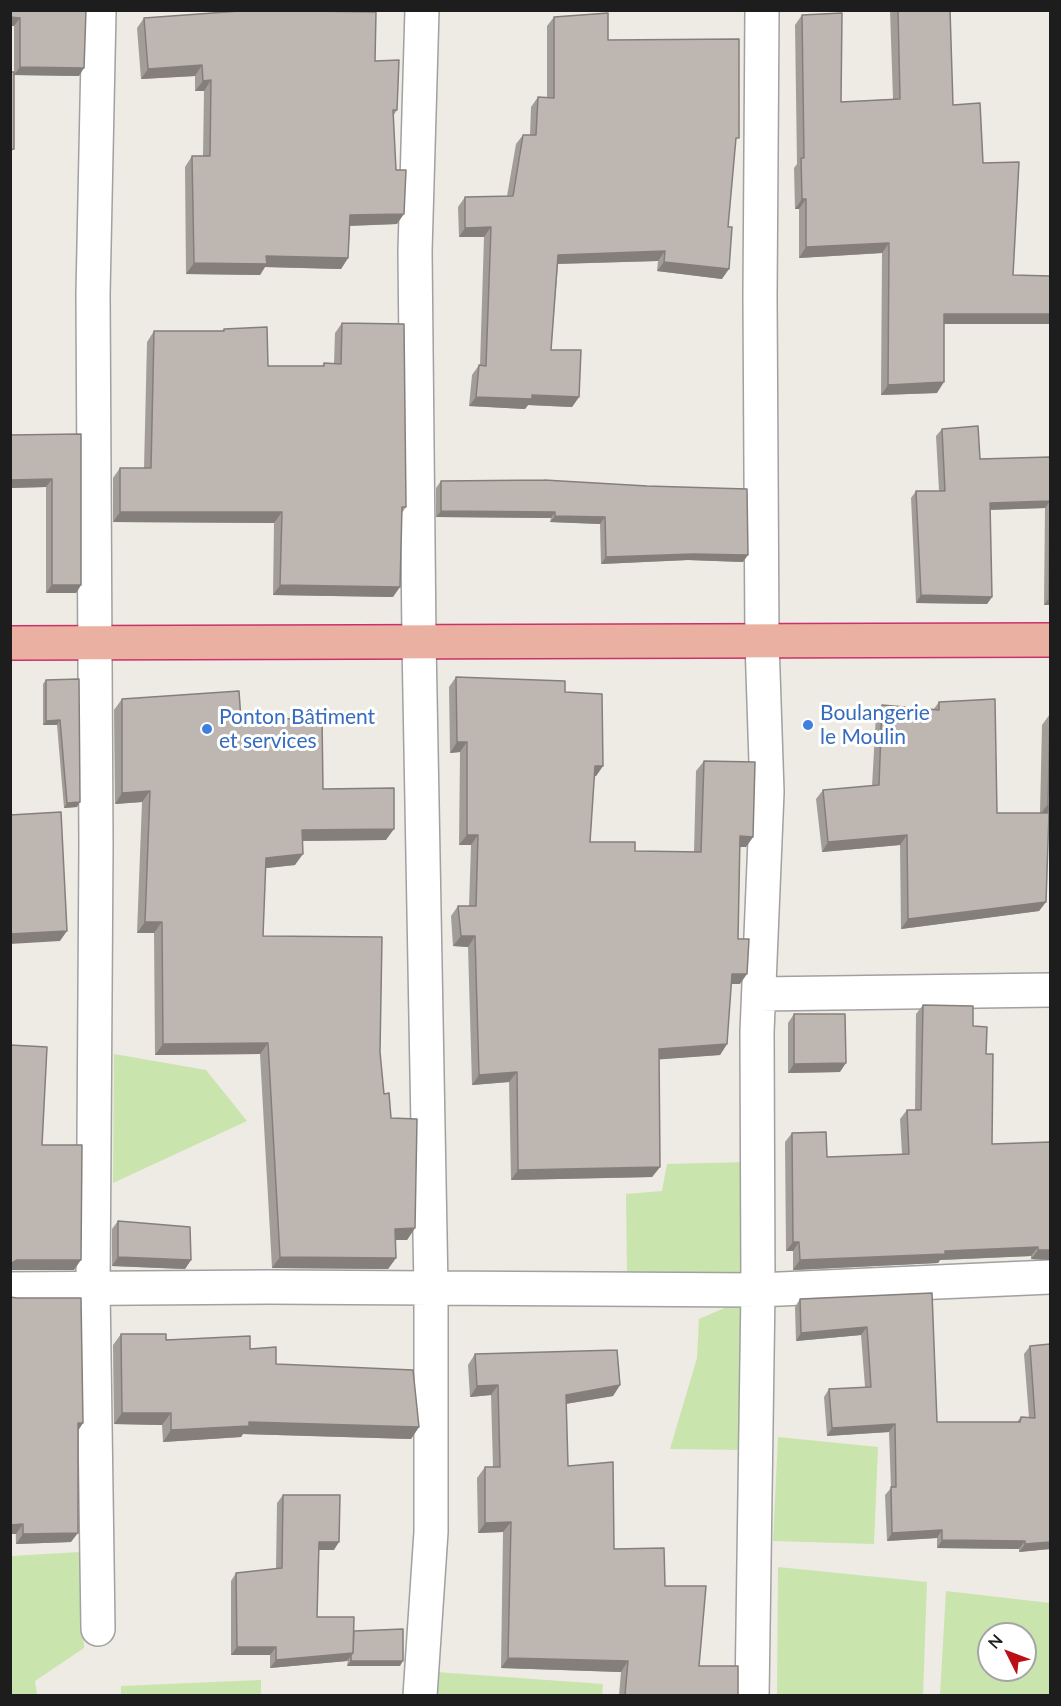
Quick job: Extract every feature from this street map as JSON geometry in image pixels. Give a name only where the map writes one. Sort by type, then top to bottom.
[{"type":"highway","points":[[10,643],[1050,640]]},
{"type":"street","points":[[98,1629],[93,1288],[95,644],[93,294],[99,10]]},
{"type":"street","points":[[420,1695],[431,1532],[431,1289],[419,642],[415,251],[422,10]]},
{"type":"street","points":[[752,1695],[758,1290],[759,994],[767,792],[762,642],[760,296],[762,10]]},
{"type":"street","points":[[759,994],[1050,990]]},
{"type":"street","points":[[10,1289],[269,1287],[758,1290],[1050,1277]]},
{"type":"green space","points":[[114,1054],[206,1070],[247,1121],[113,1183]]},
{"type":"green space","points":[[748,1162],[745,1277],[627,1273],[626,1194],[662,1191],[667,1164]]},
{"type":"green space","points":[[743,1300],[746,1450],[670,1449],[697,1358],[699,1319]]},
{"type":"green space","points":[[778,1437],[878,1447],[874,1544],[773,1541]]},
{"type":"green space","points":[[80,1552],[84,1648],[35,1681],[37,1695],[11,1696],[11,1556]]},
{"type":"green space","points":[[778,1567],[927,1582],[923,1695],[777,1695]]},
{"type":"green space","points":[[946,1591],[1050,1603],[1050,1695],[940,1695]]},
{"type":"green space","points":[[436,1672],[603,1684],[602,1695],[435,1696]]},
{"type":"green space","points":[[261,1680],[261,1695],[121,1695],[121,1686]]},
{"type":"building","points":[[10,10],[86,10],[84,68],[20,67],[20,18],[10,17]]},
{"type":"building","points":[[240,10],[376,12],[375,61],[399,60],[397,110],[393,110],[396,170],[406,170],[404,214],[350,215],[348,258],[266,256],[267,264],[194,263],[192,156],[210,156],[211,80],[203,81],[202,65],[148,69],[144,18]]},
{"type":"building","points":[[898,10],[950,10],[953,105],[980,103],[983,163],[1019,162],[1013,275],[1050,276],[1050,314],[944,314],[944,382],[888,385],[889,243],[806,247],[806,199],[802,199],[801,158],[804,158],[802,15],[842,13],[841,102],[900,99]]},
{"type":"building","points":[[608,13],[608,40],[739,39],[739,138],[736,138],[728,227],[732,227],[729,269],[664,262],[665,251],[558,255],[551,350],[581,350],[579,397],[532,395],[532,399],[476,397],[479,365],[486,366],[491,227],[465,228],[465,197],[513,196],[523,135],[536,135],[538,97],[554,98],[554,17]]},
{"type":"building","points":[[10,72],[14,72],[14,149],[10,150]]},
{"type":"building","points":[[342,323],[404,324],[406,507],[402,507],[400,587],[280,585],[282,512],[120,512],[120,468],[151,468],[154,331],[224,331],[224,329],[267,327],[268,366],[324,366],[324,363],[341,364]]},
{"type":"building","points":[[978,426],[980,459],[1050,457],[1050,501],[990,503],[992,597],[921,595],[916,491],[945,491],[942,429]]},
{"type":"building","points":[[81,434],[81,585],[52,585],[52,479],[10,480],[10,435]]},
{"type":"building","points":[[544,480],[747,489],[748,555],[606,557],[605,517],[555,516],[555,512],[441,511],[441,481]]},
{"type":"building","points":[[1050,501],[1050,598],[1049,598]]},
{"type":"building","points":[[456,677],[565,681],[565,692],[602,694],[603,766],[595,766],[590,842],[635,842],[635,851],[701,852],[704,761],[755,762],[753,837],[740,836],[738,939],[749,939],[747,974],[732,974],[727,1044],[659,1049],[660,1167],[518,1170],[517,1072],[479,1075],[475,936],[461,936],[458,906],[476,906],[478,835],[467,835],[467,742],[457,742]]},
{"type":"building","points":[[79,679],[80,802],[67,803],[60,720],[46,721],[46,680]]},
{"type":"building","points":[[239,691],[241,720],[322,718],[323,789],[394,788],[394,829],[302,830],[303,854],[266,858],[263,936],[382,937],[380,1052],[384,1094],[389,1093],[391,1118],[417,1119],[415,1228],[395,1229],[396,1258],[280,1257],[268,1043],[163,1044],[162,922],[145,922],[150,791],[122,793],[122,699]]},
{"type":"building","points":[[995,699],[997,813],[1049,813],[1046,902],[908,919],[907,835],[828,842],[823,790],[879,785],[882,705],[939,710],[939,702]]},
{"type":"building","points":[[1050,714],[1050,804],[1048,804]]},
{"type":"building","points":[[61,812],[67,931],[10,934],[10,815]]},
{"type":"building","points":[[923,1005],[973,1006],[973,1026],[987,1027],[986,1054],[993,1054],[992,1144],[1050,1142],[1050,1250],[1038,1250],[1038,1247],[945,1251],[945,1254],[800,1260],[799,1242],[793,1242],[792,1133],[826,1132],[827,1157],[909,1154],[907,1110],[921,1110]]},
{"type":"building","points":[[794,1014],[845,1014],[846,1063],[794,1064]]},
{"type":"building","points":[[10,1045],[47,1047],[42,1145],[82,1145],[81,1260],[17,1260],[10,1264]]},
{"type":"building","points":[[118,1221],[190,1227],[191,1260],[118,1257]]},
{"type":"building","points":[[932,1293],[937,1422],[1020,1422],[1021,1417],[1035,1418],[1030,1346],[1050,1344],[1050,1542],[1025,1544],[1025,1541],[942,1540],[942,1530],[892,1533],[891,1487],[896,1487],[895,1424],[832,1428],[829,1389],[871,1387],[867,1327],[801,1333],[800,1299]]},
{"type":"building","points":[[10,1297],[81,1298],[83,1423],[78,1423],[78,1533],[23,1534],[23,1524],[10,1525]]},
{"type":"building","points":[[121,1334],[166,1334],[166,1340],[250,1336],[250,1349],[276,1347],[276,1364],[413,1370],[419,1427],[249,1422],[249,1426],[171,1430],[171,1413],[122,1413]]},
{"type":"building","points":[[617,1350],[620,1385],[566,1395],[568,1466],[613,1462],[614,1549],[664,1548],[665,1586],[706,1586],[699,1666],[738,1666],[738,1695],[625,1695],[628,1661],[508,1658],[511,1522],[485,1523],[485,1467],[500,1467],[498,1385],[477,1386],[475,1354]]},
{"type":"building","points":[[283,1495],[340,1495],[339,1542],[319,1542],[317,1617],[354,1617],[353,1653],[276,1660],[276,1647],[237,1647],[236,1573],[282,1568]]},
{"type":"building","points":[[403,1629],[403,1661],[351,1661],[354,1631]]},
{"type":"place","name":"Boulangerie le Moulin","points":[[808,725]]},
{"type":"place","name":"Ponton Bâtiment et services","points":[[207,729]]}]
